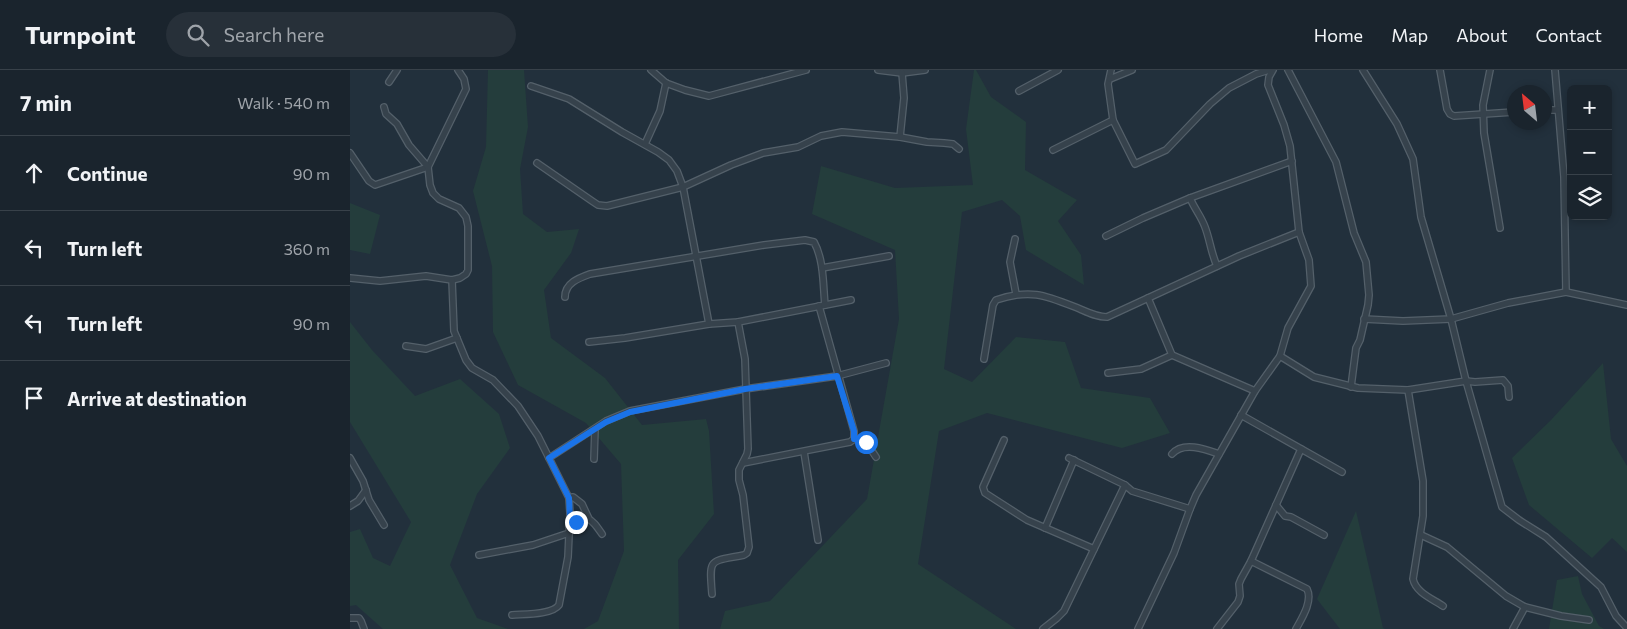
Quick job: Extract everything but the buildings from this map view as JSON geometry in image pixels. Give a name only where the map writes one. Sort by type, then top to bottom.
[{"type":"street","points":[[389,82],[397,70]]},
{"type":"street","points":[[350,278],[380,281],[426,276],[452,280],[466,274],[468,270],[468,226],[466,218],[459,208],[439,199],[433,193],[428,167],[466,89],[464,79],[458,70]]},
{"type":"street","points":[[651,70],[666,83],[708,96],[806,70]]},
{"type":"street","points":[[878,70],[902,74],[925,70]]},
{"type":"street","points":[[1019,91],[1058,70]]},
{"type":"street","points":[[1111,70],[1108,84],[1113,120],[1135,164],[1166,150],[1228,88],[1256,74],[1269,70]]},
{"type":"street","points":[[1110,79],[1132,70]]},
{"type":"street","points":[[1138,629],[1174,553],[1190,508],[1255,391],[1280,356],[1288,328],[1311,286],[1309,260],[1299,232],[1295,206],[1290,146],[1268,85],[1269,77],[1273,70]]},
{"type":"street","points":[[1288,70],[1338,170],[1347,209],[1366,262],[1369,295],[1360,340],[1355,352],[1351,387]]},
{"type":"street","points":[[1363,70],[1397,124],[1411,152],[1421,217],[1452,319],[1466,381],[1502,507],[1546,537],[1601,587],[1616,616],[1627,628]]},
{"type":"street","points":[[1440,70],[1447,108],[1450,114],[1507,112]]},
{"type":"street","points":[[1490,70],[1482,113],[1484,144],[1500,228]]},
{"type":"street","points":[[1555,70],[1564,177],[1566,292]]},
{"type":"street","points":[[900,137],[904,98],[902,74]]},
{"type":"street","points":[[645,144],[660,112],[666,83]]},
{"type":"street","points":[[531,86],[569,100],[645,144],[669,160],[677,170],[683,187],[709,324]]},
{"type":"street","points":[[384,107],[386,114],[397,124],[409,145],[428,167]]},
{"type":"street","points":[[1552,110],[1558,110]]},
{"type":"street","points":[[1054,150],[1113,120]]},
{"type":"street","points":[[537,164],[592,202],[607,206],[683,187],[763,153],[798,146],[824,135],[842,132],[953,144],[959,149]]},
{"type":"street","points":[[350,153],[369,181],[375,185],[428,167]]},
{"type":"street","points":[[1106,236],[1190,198],[1292,161]]},
{"type":"street","points":[[1190,198],[1204,224],[1211,252],[1217,266]]},
{"type":"street","points":[[984,359],[994,302],[1016,294],[1025,293],[1044,296],[1102,317],[1107,317],[1217,266],[1299,232]]},
{"type":"street","points":[[1015,239],[1010,262],[1016,294]]},
{"type":"street","points":[[565,297],[568,286],[583,276],[590,274],[764,245],[805,240],[814,242],[822,268],[822,306],[837,376],[854,431],[854,439]]},
{"type":"street","points":[[822,268],[889,256]]},
{"type":"street","points":[[452,280],[453,324],[463,354],[469,365],[493,380],[518,406],[538,436],[569,498],[573,520],[569,530],[568,557],[559,605],[556,609],[549,612],[512,615]]},
{"type":"street","points":[[1364,319],[1404,321],[1452,319],[1508,303],[1566,292],[1627,305]]},
{"type":"street","points":[[1148,298],[1172,355],[1255,391]]},
{"type":"street","points":[[589,342],[709,324],[738,322],[851,300]]},
{"type":"street","points":[[712,594],[710,569],[712,563],[744,555],[749,550],[739,480],[739,470],[748,449],[745,359],[738,322]]},
{"type":"street","points":[[406,346],[426,349],[457,338]]},
{"type":"street","points":[[1108,372],[1140,369],[1172,355]]},
{"type":"street","points":[[1280,356],[1314,377],[1351,387],[1408,390],[1466,381],[1503,380],[1508,386],[1510,397]]},
{"type":"street","points":[[549,458],[612,419],[630,412],[745,389],[837,376],[886,363]]},
{"type":"street","points":[[1408,390],[1423,481],[1423,516],[1414,583],[1420,591],[1443,606]]},
{"type":"street","points":[[1241,415],[1342,472]]},
{"type":"street","points":[[594,459],[595,429]]},
{"type":"street","points":[[743,463],[804,452],[850,442],[854,439],[866,442],[876,457]]},
{"type":"street","points":[[1004,440],[983,490],[986,495],[1027,520],[1094,549]]},
{"type":"street","points":[[1172,454],[1181,448],[1204,449],[1219,454]]},
{"type":"street","points":[[1217,629],[1238,602],[1240,596],[1239,584],[1253,562],[1301,449]]},
{"type":"street","points":[[804,452],[818,540]]},
{"type":"street","points":[[350,458],[363,481],[369,500],[384,525]]},
{"type":"street","points":[[1045,528],[1071,459],[1132,490],[1190,508]]},
{"type":"street","points":[[1043,629],[1064,611],[1125,486]]},
{"type":"street","points":[[350,506],[358,501],[366,490]]},
{"type":"street","points":[[569,498],[573,497],[580,501],[589,519],[593,521],[602,534]]},
{"type":"street","points":[[358,501],[369,500]]},
{"type":"street","points":[[1276,505],[1285,516],[1291,517],[1324,535]]},
{"type":"street","points":[[573,520],[589,519]]},
{"type":"street","points":[[479,555],[533,545],[569,530]]},
{"type":"street","points":[[1421,534],[1447,547],[1506,596],[1525,607],[1561,616],[1589,620]]},
{"type":"street","points":[[1253,562],[1307,589],[1309,595],[1305,611],[1296,629]]},
{"type":"street","points":[[1513,629],[1525,607]]},
{"type":"street","points":[[350,618],[359,618],[364,629]]},
{"type":"green space","points":[[488,70],[524,70],[528,127],[520,169],[523,214],[547,232],[579,229],[571,253],[544,290],[551,338],[605,378],[642,425],[706,419],[709,431],[714,514],[678,560],[679,629],[584,629],[598,621],[624,551],[621,464],[586,423],[518,385],[493,332],[492,266],[473,191],[486,147]]},
{"type":"green space","points":[[974,70],[976,70],[991,97],[1026,122],[1025,170],[1077,200],[1058,221],[1081,255],[1084,285],[1026,250],[1020,216],[1002,200],[962,212],[944,369],[972,382],[1016,337],[1065,342],[1081,388],[1150,398],[1170,433],[1122,448],[987,413],[939,431],[918,564],[1016,629],[720,629],[725,611],[770,601],[867,499],[899,319],[895,250],[812,214],[821,166],[895,188],[973,185],[966,129]]},
{"type":"green space","points":[[350,203],[380,215],[370,254],[350,250]]},
{"type":"green space","points":[[350,322],[372,350],[415,396],[460,379],[499,414],[510,448],[477,494],[450,565],[477,618],[508,629],[383,629],[356,605],[350,606],[350,532],[360,529],[373,558],[390,566],[411,522],[350,422]]},
{"type":"green space","points":[[1603,363],[1611,439],[1627,466],[1627,552],[1612,538],[1592,558],[1529,505],[1512,458],[1551,420]]},
{"type":"green space","points":[[1356,511],[1383,628],[1385,629],[1340,629],[1317,599]]},
{"type":"green space","points":[[1578,576],[1582,594],[1599,626],[1604,629],[1549,629],[1557,580]]},
{"type":"route","points":[[576,522],[570,518],[569,498],[549,458],[606,422],[630,412],[745,389],[837,376],[854,431],[854,439],[866,442]]}]
